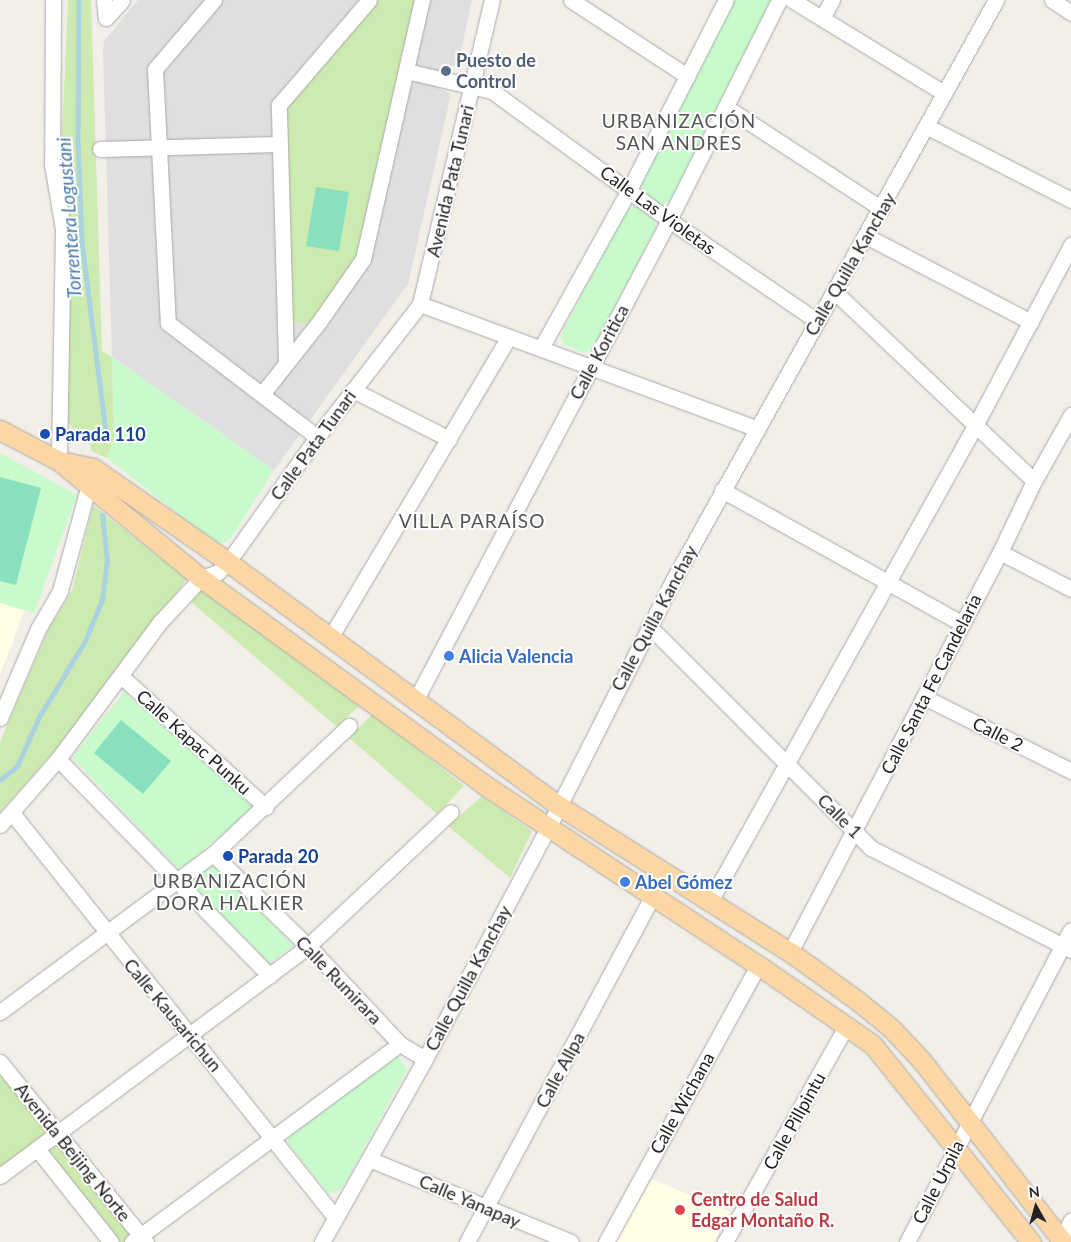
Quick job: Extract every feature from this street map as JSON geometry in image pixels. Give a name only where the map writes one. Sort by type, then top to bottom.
[{"type":"main road","points":[[0,430],[59,461],[89,488],[201,578],[483,784],[652,897],[758,964],[847,1026],[878,1051],[956,1145],[1030,1242]]},
{"type":"main road","points":[[59,461],[92,468],[228,562],[558,806],[790,952],[891,1028],[922,1061],[1062,1241]]},
{"type":"street","points":[[53,0],[52,164],[63,229],[59,461]]},
{"type":"street","points":[[104,0],[106,18],[122,0]]},
{"type":"street","points":[[214,0],[155,69],[168,323],[317,437]]},
{"type":"street","points":[[286,362],[278,144],[279,105],[369,0]]},
{"type":"street","points":[[262,394],[363,258],[422,0]]},
{"type":"street","name":"Avenida Pata Tunari","points":[[420,304],[492,0]]},
{"type":"street","points":[[571,0],[687,76]]},
{"type":"street","points":[[541,348],[629,190],[726,0]]},
{"type":"street","name":"Calle Koritica","points":[[415,701],[669,220],[779,0]]},
{"type":"street","points":[[792,0],[944,93]]},
{"type":"street","points":[[822,18],[832,0]]},
{"type":"street","name":"Calle Quilla Kanchay","points":[[322,1242],[425,1059],[548,828],[649,626],[722,490],[882,209],[996,0]]},
{"type":"street","points":[[1052,0],[1071,13]]},
{"type":"street","name":"Calle Las Violetas","points":[[406,71],[492,91],[669,220],[817,321]]},
{"type":"street","points":[[726,107],[882,209]]},
{"type":"street","points":[[926,126],[1071,200]]},
{"type":"street","points":[[100,150],[278,144]]},
{"type":"street","points":[[866,236],[1031,322]]},
{"type":"street","points":[[710,903],[976,424],[1071,245]]},
{"type":"street","points":[[835,292],[1034,481]]},
{"type":"street","points":[[420,304],[758,429]]},
{"type":"street","name":"Calle Pata Tunari","points":[[0,825],[12,814],[58,759],[122,677],[161,620],[201,578],[218,572],[228,562],[317,437],[420,304]]},
{"type":"street","points":[[330,638],[509,337]]},
{"type":"street","points":[[352,390],[449,439]]},
{"type":"street","name":"Calle Santa Fe Candelaria","points":[[790,952],[1000,552],[1034,481],[1071,415]]},
{"type":"street","points":[[0,718],[38,629],[60,591],[89,488],[92,468]]},
{"type":"street","points":[[722,490],[962,623]]},
{"type":"street","points":[[1000,552],[1071,590]]},
{"type":"street","name":"Calle 1","points":[[649,626],[871,848],[1067,948]]},
{"type":"street","name":"Calle Kapac Punku","points":[[122,677],[266,807]]},
{"type":"street","name":"Calle 2","points":[[924,697],[1071,771]]},
{"type":"street","points":[[0,1012],[213,854],[266,807],[349,726]]},
{"type":"street","points":[[58,759],[178,879],[270,976]]},
{"type":"street","points":[[0,1176],[59,1135],[307,947],[451,812]]},
{"type":"street","name":"Calle Kausarichun","points":[[12,814],[106,934],[275,1138],[335,1217]]},
{"type":"street","name":"Calle Rumirara","points":[[213,854],[307,947],[400,1044],[425,1059]]},
{"type":"street","name":"Calle Allpa","points":[[467,1242],[652,897]]},
{"type":"street","name":"Calle Urpila","points":[[908,1242],[968,1121],[1067,948],[1071,930]]},
{"type":"street","name":"Calle Wichana","points":[[606,1242],[758,964]]},
{"type":"street","name":"Calle Pillpintu","points":[[725,1242],[847,1026]]},
{"type":"street","points":[[139,1240],[400,1044]]},
{"type":"street","name":"Avenida Beijing Norte","points":[[0,1062],[59,1135],[139,1240]]},
{"type":"street","name":"Avenida Beijing Norte","points":[[38,1150],[111,1242]]},
{"type":"street","name":"Calle Yanapay","points":[[369,1159],[571,1242]]},
{"type":"street","points":[[1062,1241],[1071,1220]]},
{"type":"shaded area","points":[[138,0],[472,0],[459,60],[454,66],[441,64],[437,87],[451,94],[408,284],[274,470],[112,357],[103,51],[104,41]]},
{"type":"shaded area","points":[[0,603],[25,609],[0,675]]},
{"type":"shaded area","name":"Centro de Salud Edgar Montaño R.","points":[[652,1179],[731,1212],[713,1242],[615,1242]]},
{"type":"green space","points":[[68,0],[91,0],[102,351],[112,357],[114,438],[107,458],[91,451],[90,441],[77,436],[67,419],[70,233],[61,157]]},
{"type":"green space","points":[[378,0],[416,0],[358,255],[312,322],[296,323],[291,318],[284,107]]},
{"type":"green space","points":[[734,0],[771,0],[671,199],[661,206],[643,192],[641,184]]},
{"type":"green space","points":[[316,187],[349,192],[339,251],[306,246]]},
{"type":"green space","points":[[633,206],[639,206],[654,218],[656,227],[595,347],[584,353],[565,345],[561,340],[562,333],[625,211]]},
{"type":"green space","points":[[112,357],[274,470],[231,538],[224,543],[214,542],[107,458],[114,438]]},
{"type":"green space","points":[[0,453],[77,495],[34,613],[0,603]]},
{"type":"green space","points":[[0,477],[41,488],[16,585],[0,581]]},
{"type":"green space","points":[[93,505],[187,579],[54,752],[0,812],[0,742],[50,626],[72,591]]},
{"type":"green space","points":[[200,589],[359,706],[337,727],[191,602]]},
{"type":"green space","points":[[124,692],[255,807],[179,870],[72,757]]},
{"type":"green space","points":[[373,713],[464,786],[437,814],[349,738]]},
{"type":"green space","points":[[121,720],[171,761],[143,794],[94,753]]},
{"type":"green space","points":[[482,796],[532,831],[510,878],[448,826]]},
{"type":"green space","points":[[214,865],[293,946],[269,964],[191,882]]},
{"type":"green space","points":[[398,1056],[407,1069],[342,1189],[329,1194],[287,1142],[289,1135]]},
{"type":"green space","points":[[0,1074],[48,1134],[0,1168]]},
{"type":"green space","points":[[57,1146],[136,1242],[117,1242],[47,1152]]},
{"type":"waterway","name":"Torrentera Logustani","points":[[79,0],[78,141],[82,242],[106,433]]},
{"type":"waterway","name":"Torrentera Logustani","points":[[0,780],[17,766],[39,717],[84,643],[102,600],[107,562],[102,515]]},
{"type":"place","name":"Puesto de Control","points":[[446,71]]},
{"type":"place","name":"Parada 110","points":[[45,434]]},
{"type":"place","name":"Alicia Valencia","points":[[449,656]]},
{"type":"place","name":"Parada 20","points":[[228,856]]},
{"type":"place","name":"Abel Gómez","points":[[625,882]]},
{"type":"place","name":"Centro de Salud Edgar Montaño R.","points":[[680,1210]]},
{"type":"district","name":"URBANIZACIÓN SAN ANDRES","points":[[679,132]]},
{"type":"district","name":"VILLA PARAÍSO","points":[[472,521]]},
{"type":"district","name":"URBANIZACIÓN DORA HALKIER","points":[[230,892]]}]
